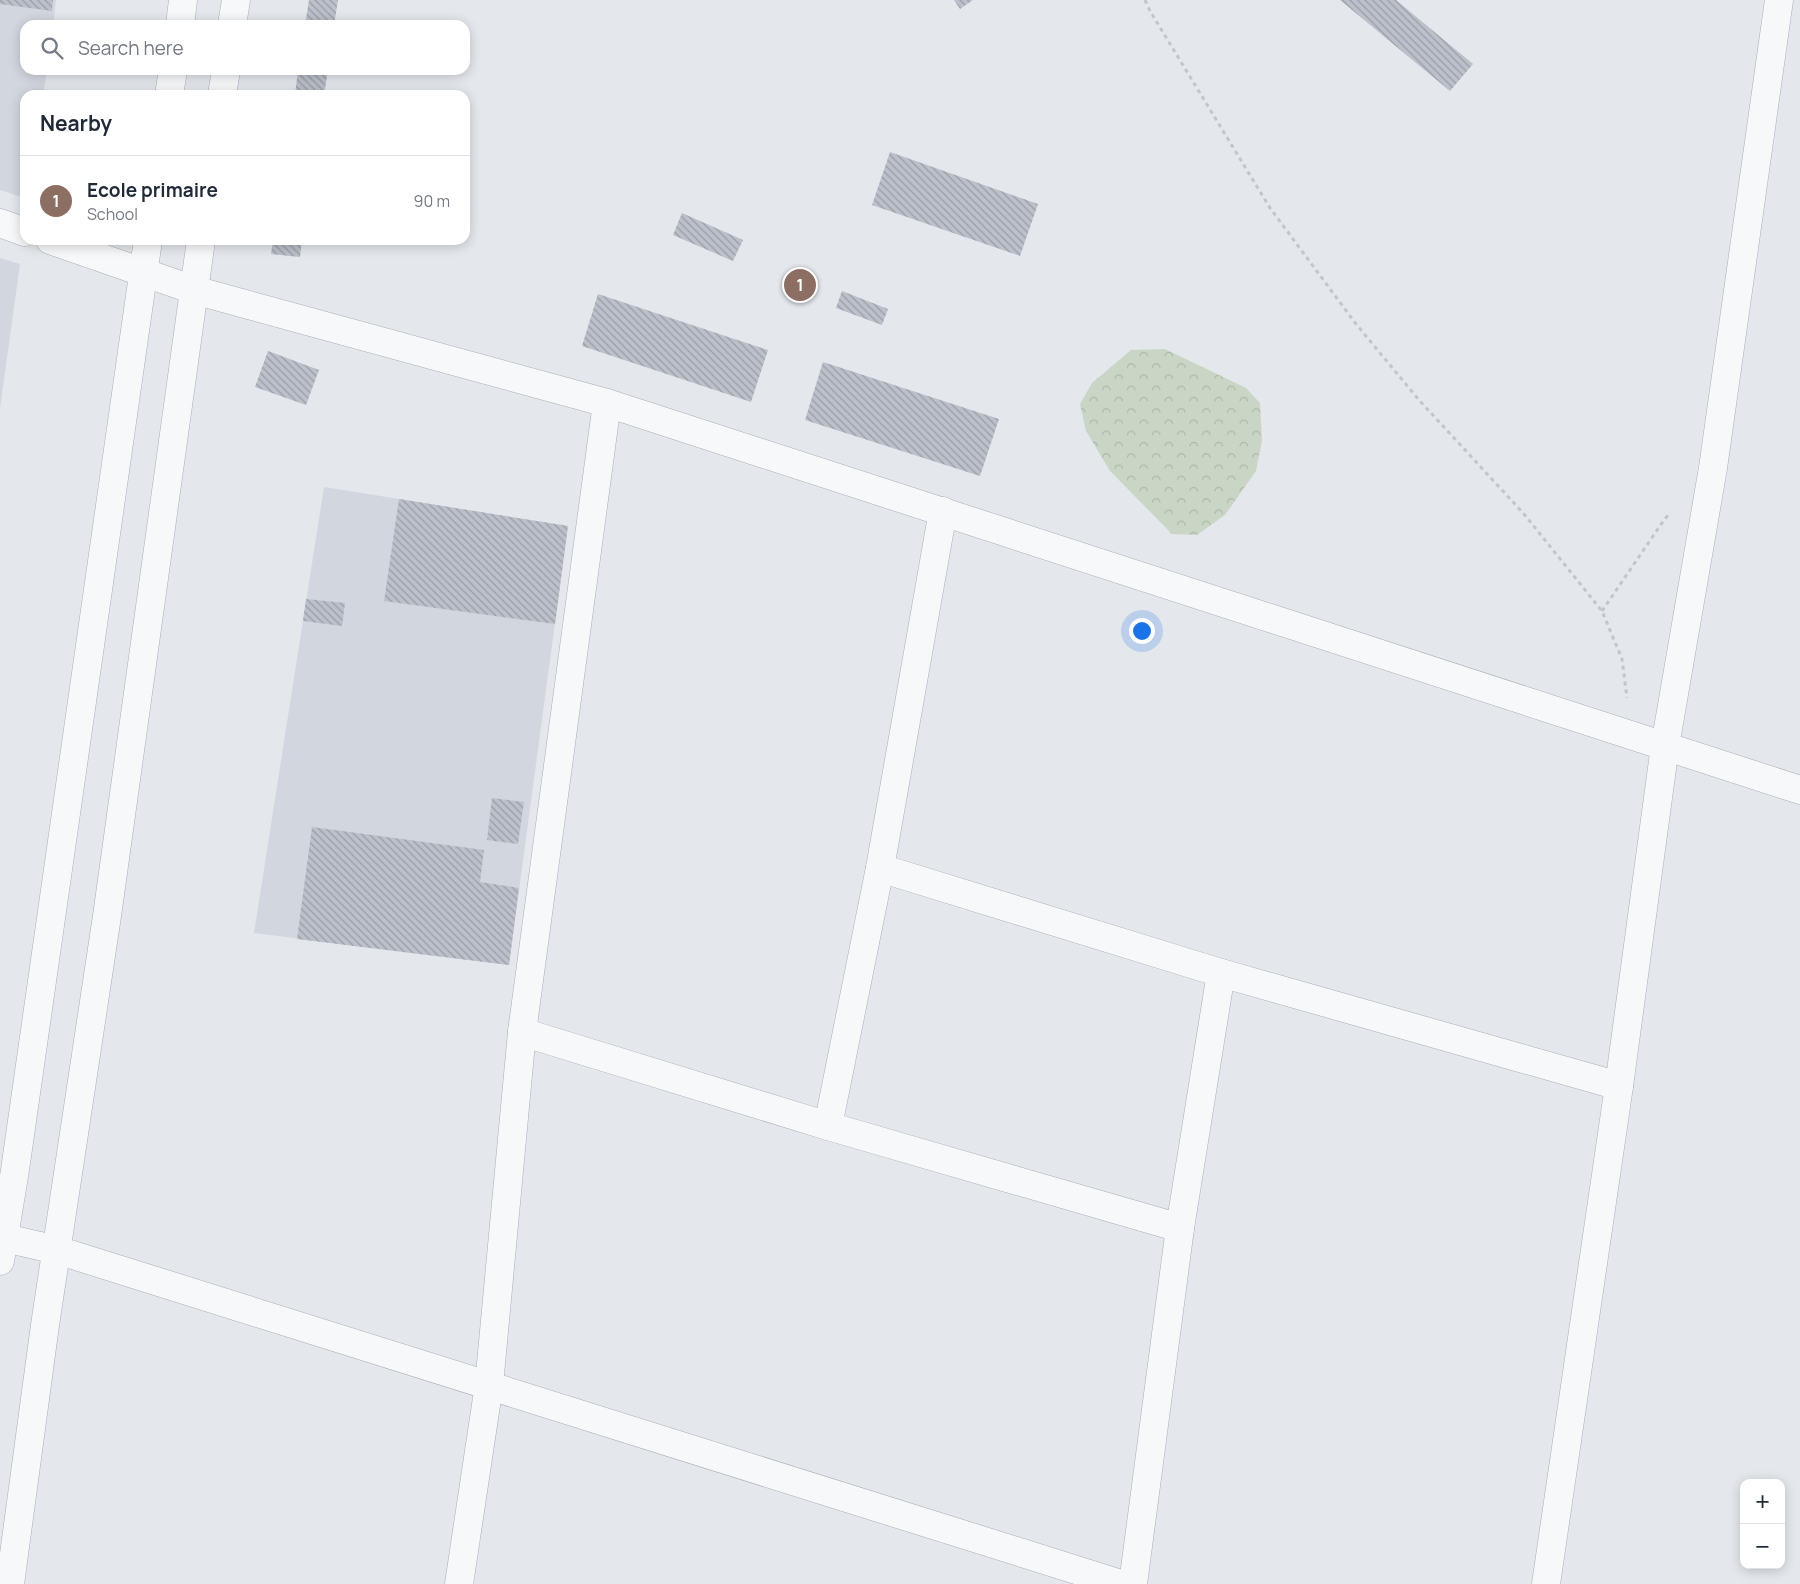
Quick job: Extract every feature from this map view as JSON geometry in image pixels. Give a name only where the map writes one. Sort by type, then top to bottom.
[{"type":"street","points":[[181,20],[184,0]]},
{"type":"street","points":[[233,20],[236,0]]},
{"type":"street","points":[[1546,1584],[1619,1086],[1665,746],[1713,468],[1786,7]]},
{"type":"street","points":[[170,90],[172,75]]},
{"type":"street","points":[[223,90],[225,75]]},
{"type":"street","points":[[0,223],[20,230]]},
{"type":"street","points":[[65,245],[194,290],[607,403],[1800,790]]},
{"type":"street","points":[[147,245],[18,1150],[1,1245],[57,1250],[1121,1584]]},
{"type":"street","points":[[10,1584],[44,1335],[107,916],[200,245]]},
{"type":"street","points":[[459,1584],[489,1385],[522,1032],[607,403]]},
{"type":"street","points":[[828,1126],[880,868],[944,511]]},
{"type":"street","points":[[880,868],[1221,973],[1619,1086]]},
{"type":"street","points":[[1133,1584],[1180,1228],[1221,973]]},
{"type":"street","points":[[522,1032],[828,1126],[1180,1228]]},
{"type":"path","points":[[1145,0],[1270,208],[1356,324],[1419,400],[1524,514],[1602,611],[1622,659],[1631,736]]},
{"type":"path","points":[[1602,611],[1664,520],[1676,507]]},
{"type":"shaded area","points":[[0,0],[56,0],[54,20],[20,20],[20,75],[46,75],[44,90],[20,90],[20,196],[0,190]]},
{"type":"shaded area","points":[[0,258],[20,264],[0,408]]},
{"type":"shaded area","points":[[324,487],[568,526],[509,965],[254,933]]},
{"type":"green space","points":[[1165,349],[1246,388],[1260,403],[1262,441],[1256,471],[1225,515],[1197,535],[1172,534],[1110,471],[1086,431],[1080,404],[1092,383],[1131,350]]},
{"type":"building","points":[[0,0],[53,0],[52,11],[0,4]]},
{"type":"building","points":[[309,0],[338,0],[335,20],[306,20]]},
{"type":"building","points":[[954,0],[973,0],[960,9]]},
{"type":"building","points":[[1340,0],[1396,0],[1473,64],[1450,91]]},
{"type":"building","points":[[297,75],[327,75],[325,90],[296,90]]},
{"type":"building","points":[[890,152],[1038,204],[1020,256],[872,205]]},
{"type":"building","points":[[682,213],[743,240],[733,261],[673,235]]},
{"type":"building","points":[[272,245],[301,245],[300,257],[271,254]]},
{"type":"building","points":[[842,291],[888,309],[882,325],[836,308]]},
{"type":"building","points":[[598,294],[768,350],[751,402],[582,346]]},
{"type":"building","points":[[268,351],[319,370],[306,405],[255,387]]},
{"type":"building","points":[[823,362],[999,419],[980,476],[805,420]]},
{"type":"building","points":[[399,499],[568,526],[555,624],[384,601]]},
{"type":"building","points":[[306,599],[345,603],[342,626],[303,621]]},
{"type":"building","points":[[492,798],[524,802],[518,844],[487,840]]},
{"type":"building","points":[[312,827],[484,850],[480,882],[519,888],[509,965],[297,939]]},
{"type":"place","name":"Ecole primaire","points":[[800,285]]}]
